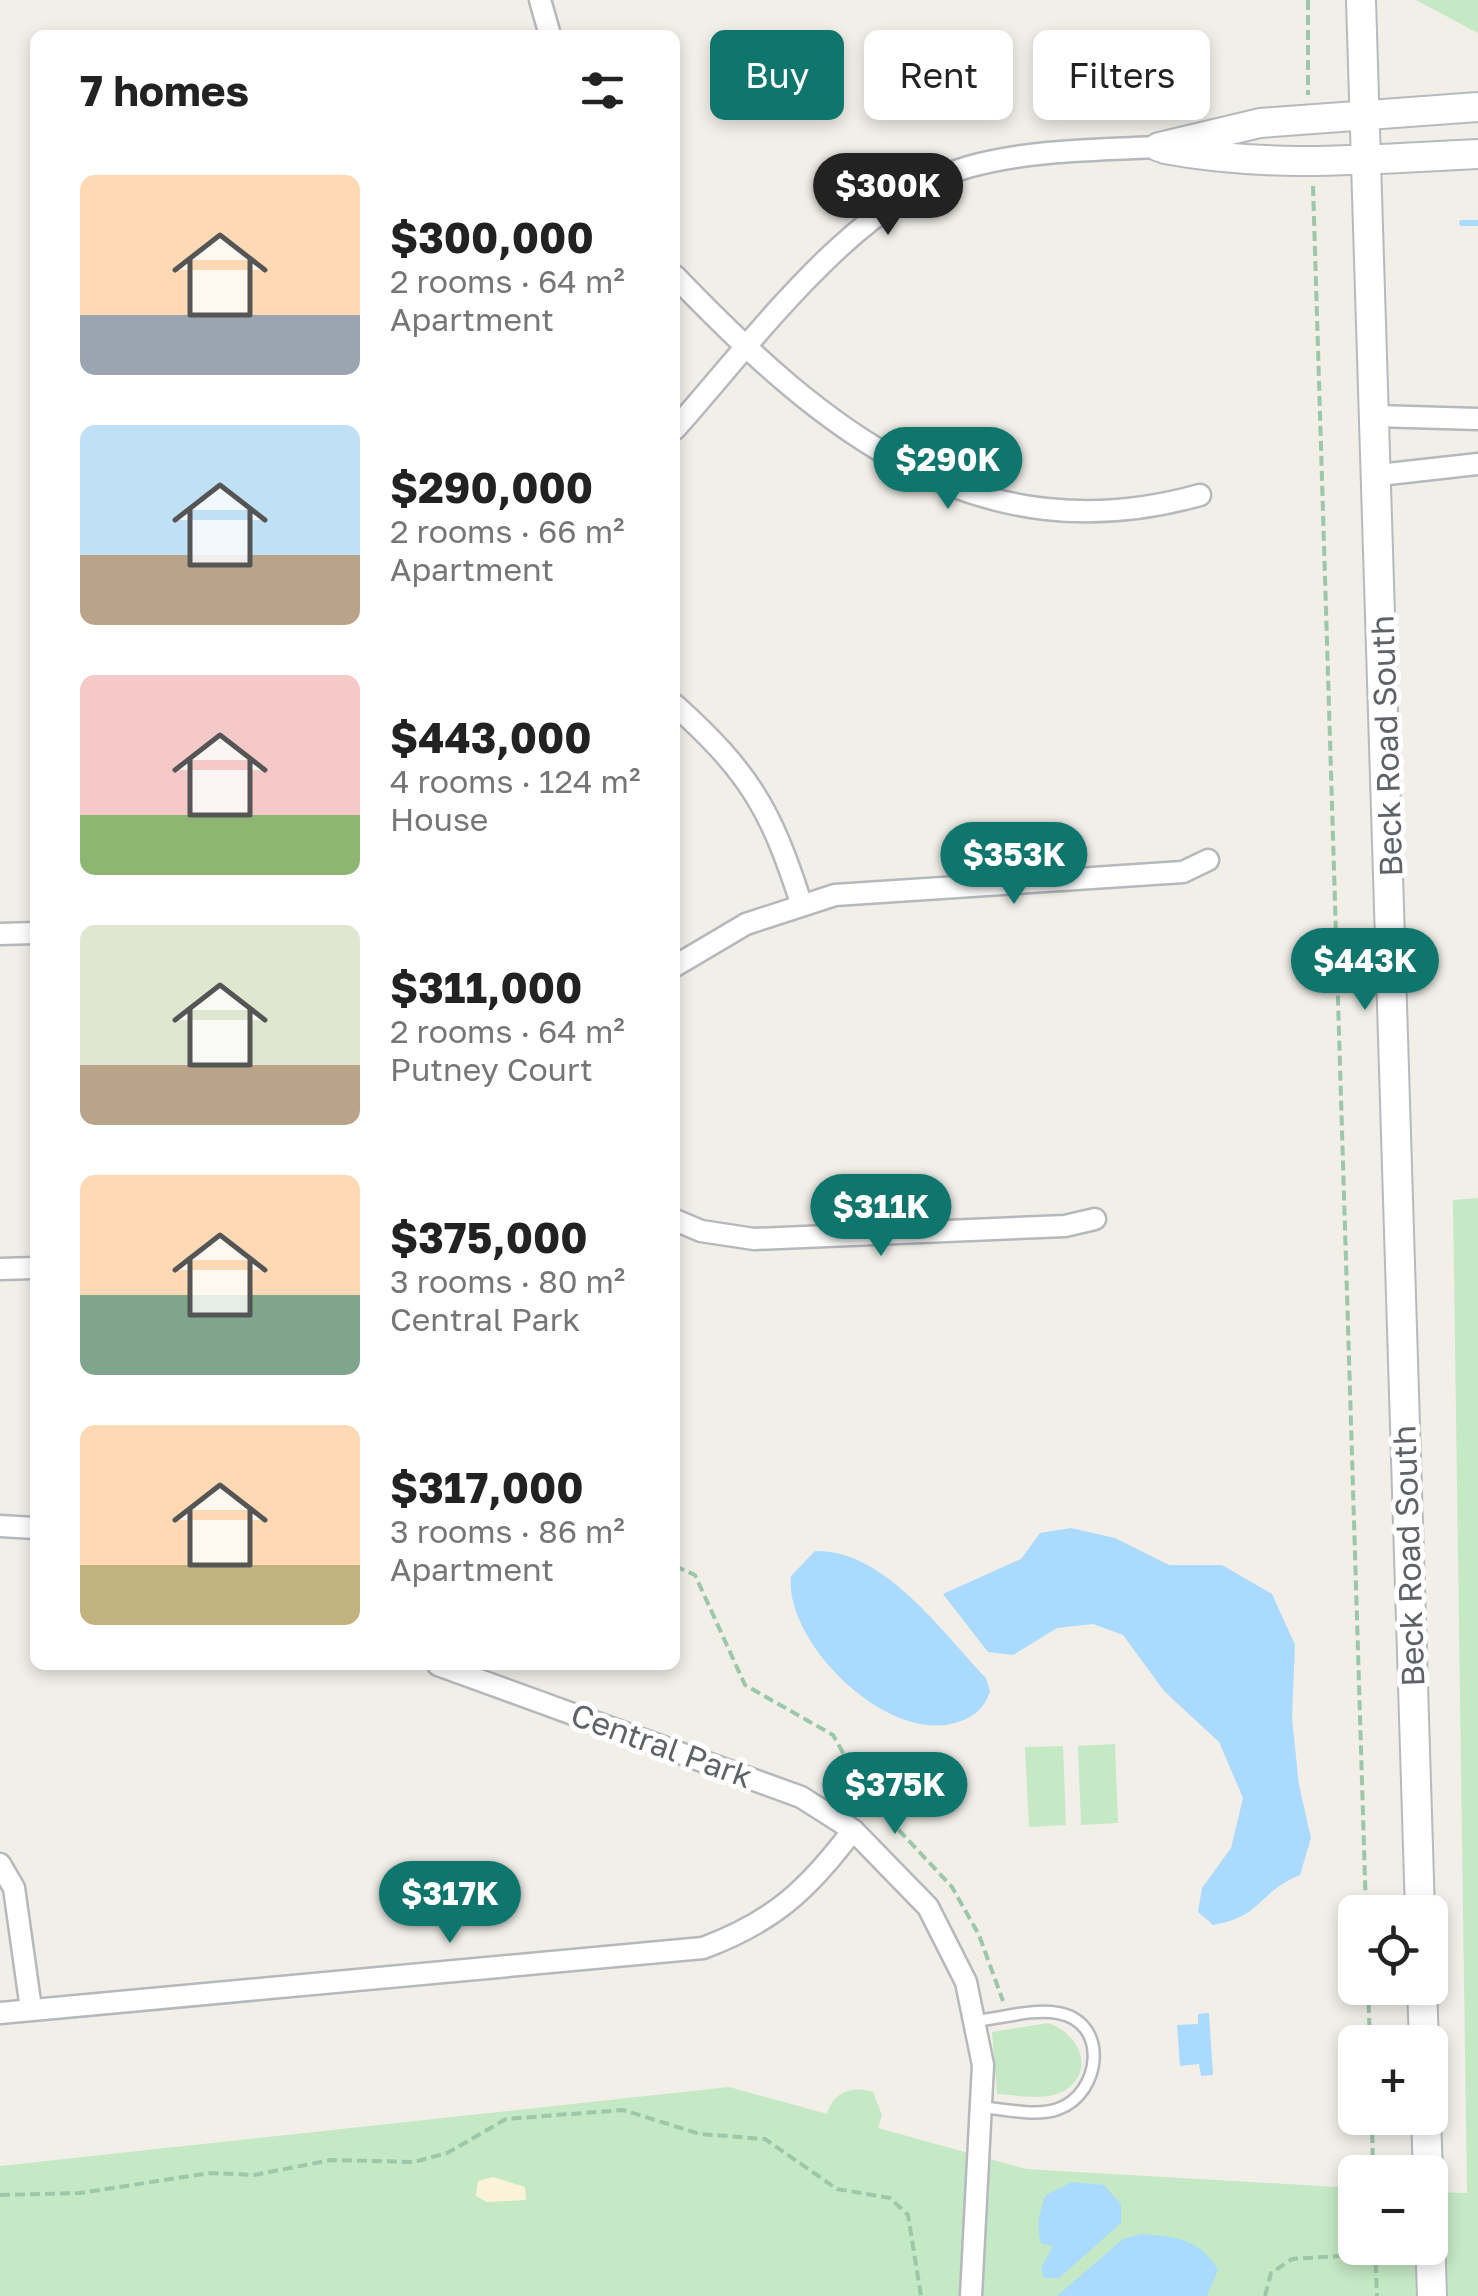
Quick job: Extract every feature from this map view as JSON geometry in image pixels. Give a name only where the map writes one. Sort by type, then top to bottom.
[{"type":"main road","name":"Beck Road South","points":[[1361,0],[1420,1895]]},
{"type":"main road","points":[[1158,147],[1260,123],[1365,112],[1478,108]]},
{"type":"main road","points":[[1158,147],[1258,162],[1367,162],[1478,154]]},
{"type":"main road","points":[[1431,2265],[1432,2296]]},
{"type":"street","points":[[540,0],[549,30]]},
{"type":"street","points":[[680,423],[850,236],[924,185],[1003,158],[1158,147]]},
{"type":"street","points":[[680,281],[814,406],[884,457],[977,496],[1073,510],[1166,504],[1200,495]]},
{"type":"street","points":[[1376,416],[1478,419]]},
{"type":"street","points":[[1378,475],[1478,464]]},
{"type":"street","points":[[680,709],[720,745],[758,794],[779,835],[802,903]]},
{"type":"street","points":[[680,963],[732,931],[802,903],[874,890],[1183,872],[1208,860]]},
{"type":"street","points":[[0,934],[30,933]]},
{"type":"street","points":[[680,1222],[714,1234],[754,1239],[1065,1226],[1095,1220]]},
{"type":"street","points":[[0,1269],[30,1268]]},
{"type":"street","points":[[0,1526],[30,1528]]},
{"type":"street","name":"Central Park","points":[[452,1670],[801,1797],[853,1830],[928,1907],[966,1982],[984,2064],[971,2296]]},
{"type":"street","points":[[0,2013],[703,1948],[746,1932],[788,1905],[823,1870],[853,1830]]},
{"type":"street","points":[[0,1864],[14,1888],[31,2009]]},
{"type":"lane","points":[[1061,2012],[1064,1998]]},
{"type":"lane","points":[[974,2021],[1061,2012],[1086,2030],[1096,2054],[1081,2095],[1056,2110],[981,2107]]},
{"type":"path","points":[[1304,104],[1310,88],[1308,0]]},
{"type":"path","points":[[1307,172],[1313,185],[1316,248],[1365,1895]]},
{"type":"path","points":[[680,1568],[695,1575],[745,1684],[833,1735],[868,1796],[952,1886],[980,1935],[1003,2003]]},
{"type":"path","points":[[0,2195],[80,2193],[210,2173],[254,2175],[332,2160],[414,2162],[447,2153],[506,2119],[623,2110],[700,2134],[765,2139],[838,2189],[890,2198],[908,2215],[921,2296]]},
{"type":"path","points":[[1264,2296],[1271,2273],[1292,2259],[1338,2256]]},
{"type":"path","points":[[1375,2265],[1376,2296]]},
{"type":"green space","points":[[1416,0],[1478,0],[1478,33]]},
{"type":"green space","points":[[1478,1198],[1478,2296],[0,2296],[0,2166],[729,2087],[827,2114],[834,2100],[844,2092],[873,2092],[882,2115],[878,2128],[1026,2169],[1338,2187],[1338,2265],[1448,2265],[1448,2192],[1467,2193],[1453,1200]]},
{"type":"green space","points":[[1115,1744],[1118,1823],[1081,1825],[1078,1746]]},
{"type":"green space","points":[[1063,1746],[1066,1825],[1029,1827],[1025,1747]]},
{"type":"green space","points":[[1048,2023],[1067,2034],[1079,2051],[1080,2071],[1076,2080],[1052,2095],[997,2094],[992,2032]]},
{"type":"sand","points":[[493,2177],[525,2187],[526,2200],[487,2202],[476,2196],[478,2181]]},
{"type":"water","points":[[1071,1528],[1115,1538],[1169,1565],[1222,1565],[1272,1594],[1295,1645],[1292,1718],[1299,1785],[1311,1838],[1300,1875],[1241,1916],[1213,1925],[1198,1912],[1202,1888],[1231,1848],[1243,1798],[1219,1742],[1164,1691],[1123,1635],[1093,1624],[1057,1628],[1013,1655],[988,1652],[943,1594],[1021,1559],[1040,1533]]},
{"type":"water","points":[[815,1551],[840,1554],[865,1564],[910,1596],[986,1678],[990,1691],[978,1711],[958,1722],[931,1725],[902,1719],[873,1704],[846,1683],[804,1630],[793,1602],[791,1576]]},
{"type":"water","points":[[1209,2013],[1213,2075],[1201,2076],[1199,2064],[1180,2066],[1177,2025],[1198,2024],[1198,2014]]},
{"type":"water","points":[[1072,2182],[1104,2185],[1121,2204],[1121,2223],[1059,2278],[1044,2278],[1041,2268],[1053,2246],[1042,2244],[1040,2238],[1042,2207],[1046,2195]]},
{"type":"water","points":[[1142,2234],[1176,2238],[1204,2252],[1218,2270],[1207,2296],[1057,2296],[1123,2239]]},
{"type":"waterway","points":[[1462,223],[1478,223]]}]
